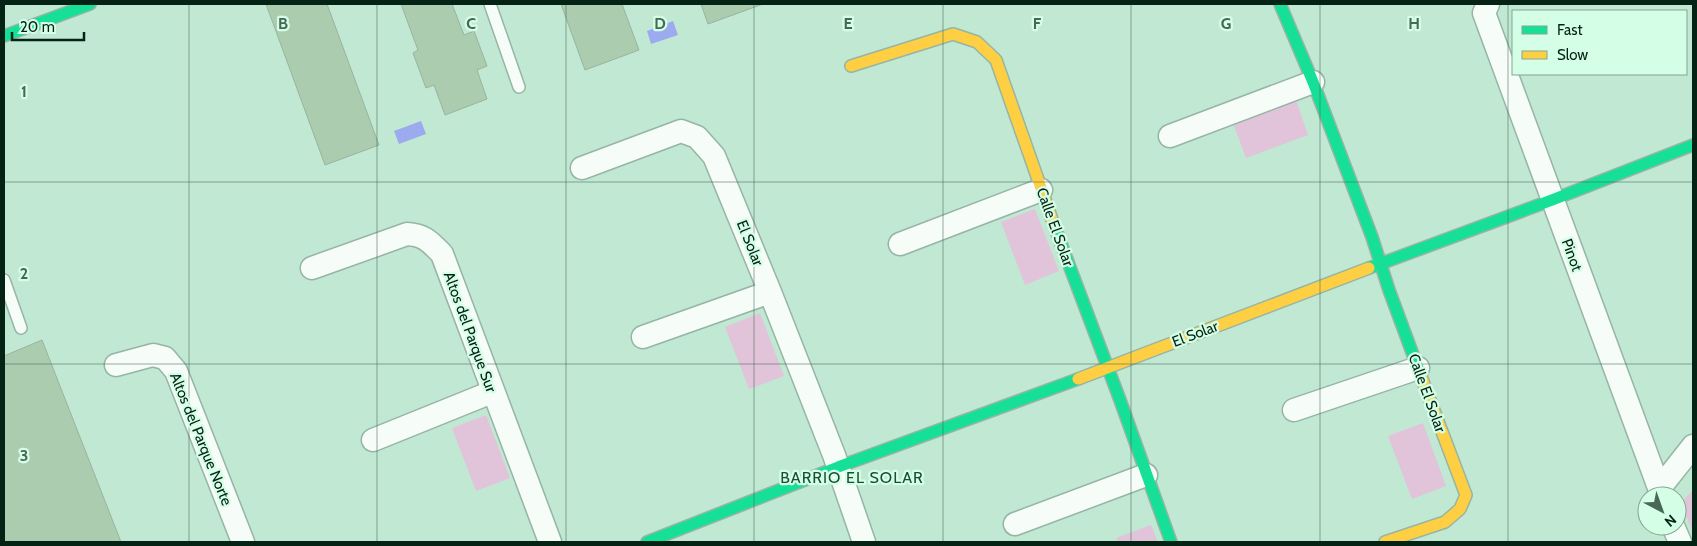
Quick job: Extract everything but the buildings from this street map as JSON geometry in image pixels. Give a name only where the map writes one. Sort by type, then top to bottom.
[{"type":"street","points":[[4,36],[90,4]]},
{"type":"street","name":"Calle El Solar","points":[[1280,4],[1313,82],[1466,495],[1460,509],[1444,522],[1386,542]]},
{"type":"street","name":"Pinot","points":[[1486,8],[1552,200],[1658,486]]},
{"type":"street","name":"Calle El Solar","points":[[851,66],[953,34],[969,37],[981,44],[996,60],[1041,190],[1171,542]]},
{"type":"street","points":[[1170,136],[1313,82]]},
{"type":"street","name":"El Solar","points":[[582,168],[681,132],[697,137],[714,156],[770,292],[838,467]]},
{"type":"street","name":"El Solar","points":[[647,542],[838,467],[1107,368],[1693,146]]},
{"type":"street","points":[[900,244],[1041,190]]},
{"type":"street","name":"Altos del Parque Sur","points":[[312,268],[407,234],[418,234],[428,240],[442,254],[492,392],[550,542]]},
{"type":"street","points":[[644,336],[770,292]]},
{"type":"street","name":"Altos del Parque Norte","points":[[116,365],[153,355],[165,358],[176,372],[242,542]]},
{"type":"street","points":[[1294,410],[1418,368]]},
{"type":"street","points":[[373,440],[492,392]]},
{"type":"street","points":[[1666,486],[1689,461]]},
{"type":"street","points":[[838,467],[864,542]]},
{"type":"street","points":[[1015,524],[1146,475]]},
{"type":"lane","points":[[490,4],[519,87]]},
{"type":"lane","points":[[4,280],[21,328]]},
{"type":"shaded area","points":[[1296,100],[1308,135],[1246,158],[1233,123]]},
{"type":"shaded area","points":[[1035,209],[1059,271],[1025,285],[1001,222]]},
{"type":"shaded area","points":[[760,313],[784,376],[749,389],[725,327]]},
{"type":"shaded area","points":[[486,415],[510,478],[476,491],[452,428]]},
{"type":"shaded area","points":[[1423,423],[1446,486],[1412,499],[1388,436]]},
{"type":"shaded area","points":[[1693,490],[1693,532],[1687,518],[1687,496]]},
{"type":"shaded area","points":[[1151,525],[1158,542],[1118,542],[1116,538]]},
{"type":"water","points":[[673,21],[678,35],[651,44],[647,31]]},
{"type":"water","points":[[421,121],[426,134],[399,144],[394,131]]},
{"type":"traffic: fast","points":[[4,36],[90,4]]},
{"type":"traffic: fast","points":[[1280,4],[1313,82],[1372,237],[1419,371]]},
{"type":"traffic: fast","points":[[1369,268],[1693,145]]},
{"type":"traffic: fast","points":[[1054,225],[1171,542]]},
{"type":"traffic: fast","points":[[647,542],[838,467],[1078,379]]},
{"type":"traffic: slow","points":[[851,66],[953,34],[977,42],[996,60],[1054,225]]},
{"type":"traffic: slow","points":[[1078,379],[1369,268]]},
{"type":"traffic: slow","points":[[1385,542],[1445,522],[1460,509],[1466,495],[1419,371]]},
{"type":"district","name":"BARRIO EL SOLAR","points":[[852,477]]}]
